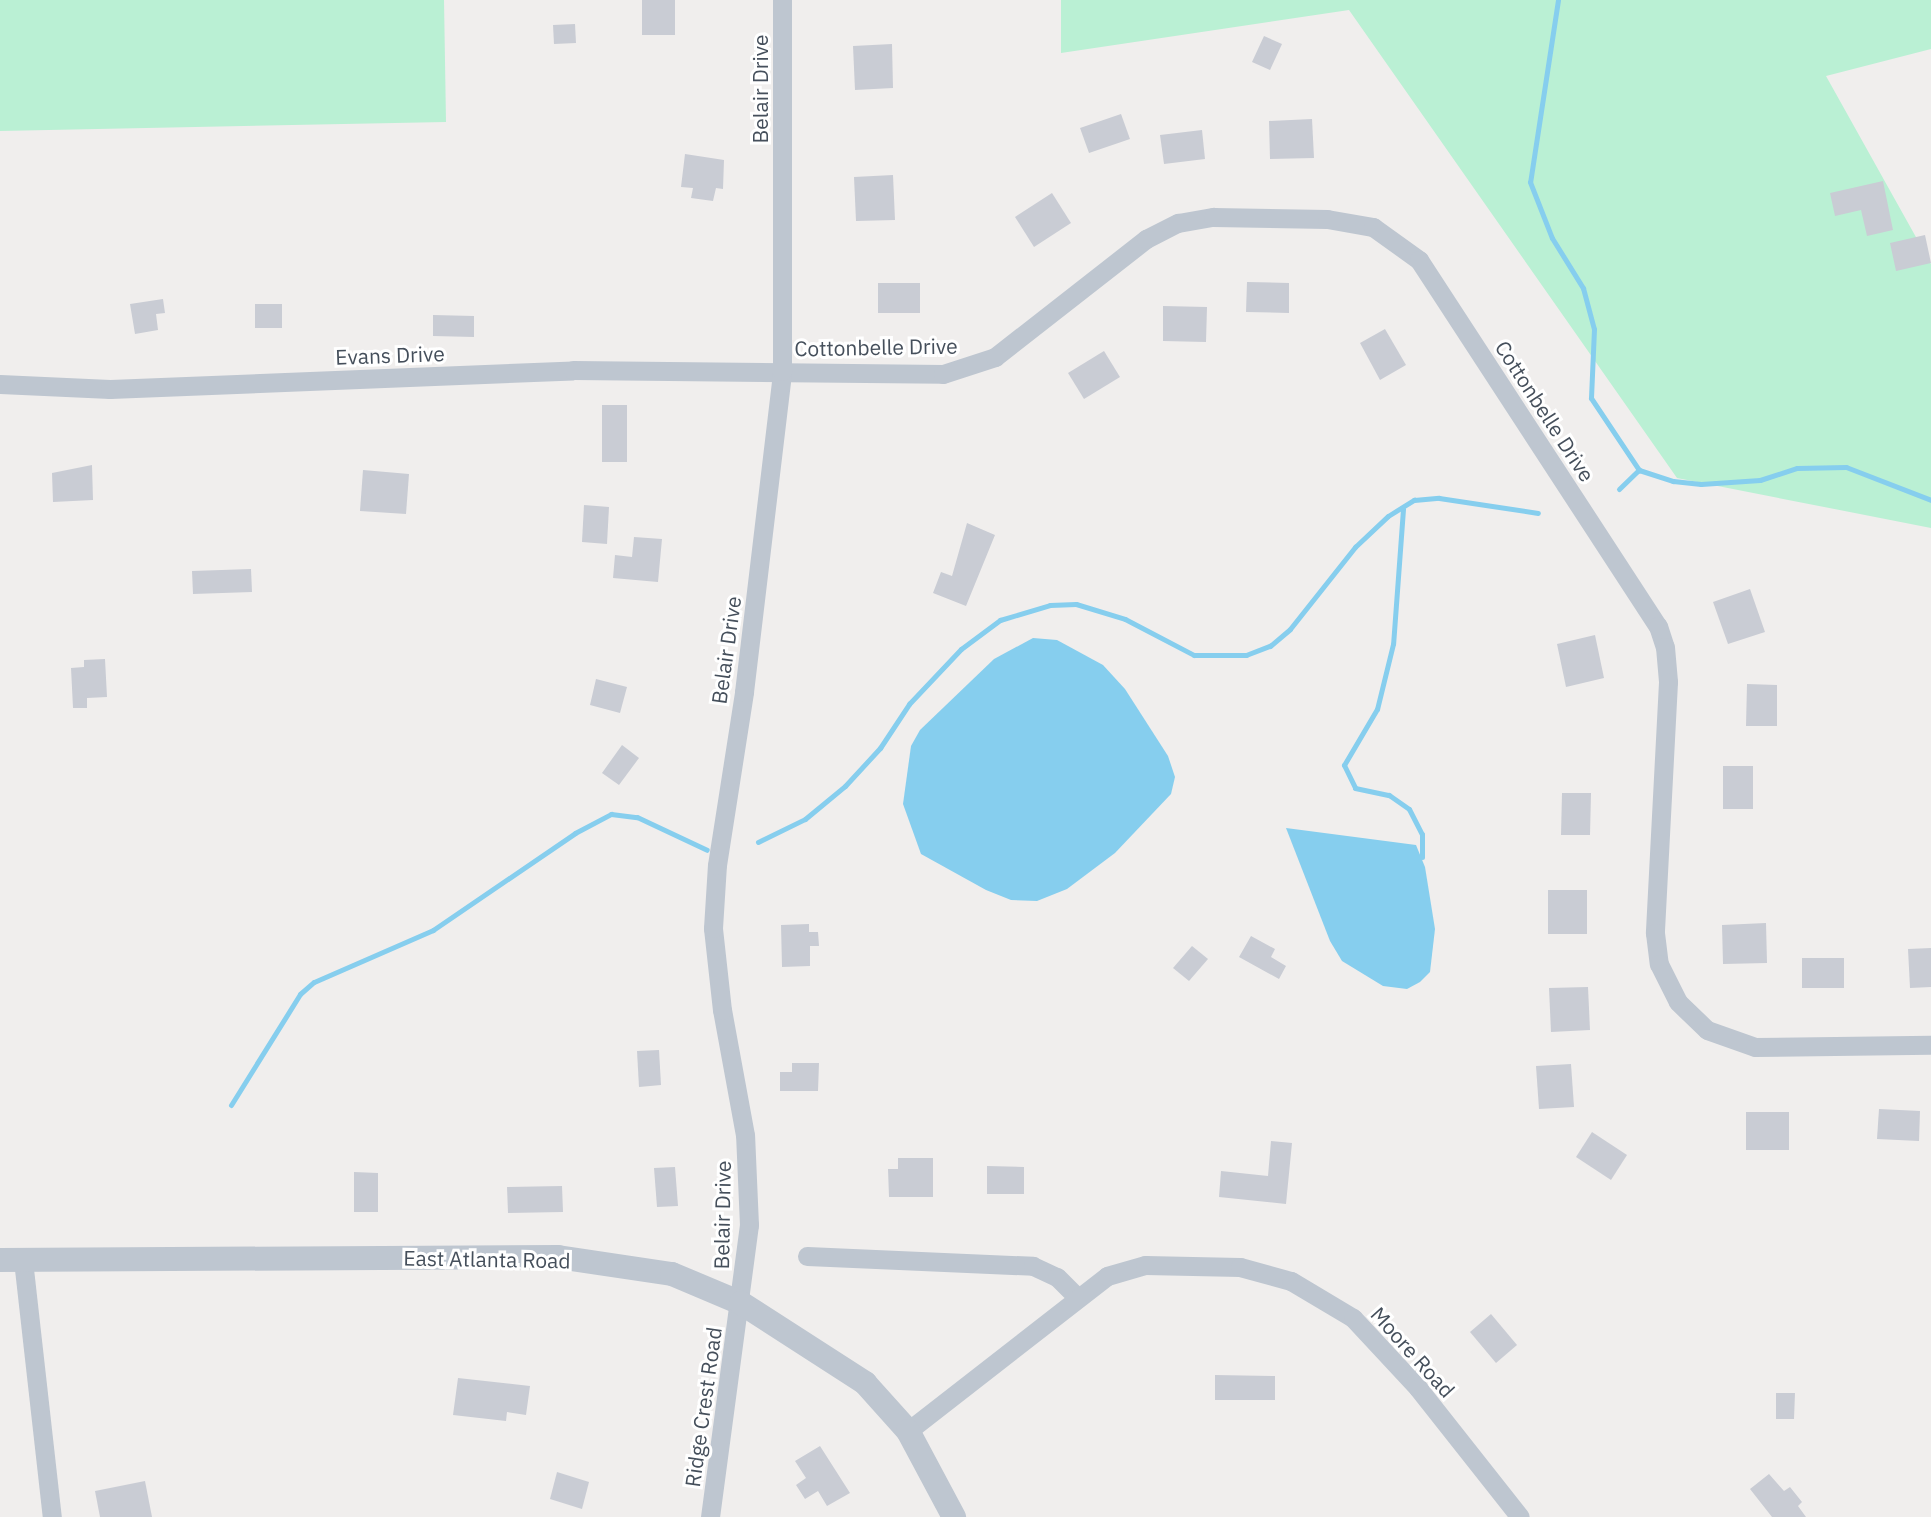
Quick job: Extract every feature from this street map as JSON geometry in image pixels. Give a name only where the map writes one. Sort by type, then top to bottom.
[{"type":"street","name":"Belair Drive","points":[[741,1303],[749,1225],[745,1135],[722,1010],[713,928],[717,864],[746,678],[782,371],[782,0]]},
{"type":"street","name":"Cottonbelle Drive","points":[[782,371],[943,374],[971,368],[1000,353],[1146,239],[1190,220],[1327,219],[1361,223],[1384,233],[1419,260],[1658,626],[1665,647],[1668,682],[1655,933],[1663,975],[1678,1002],[1707,1030],[1755,1047],[1931,1045]]},
{"type":"street","name":"Evans Drive","points":[[0,384],[110,389],[573,370],[782,371]]},
{"type":"street","points":[[807,1256],[1033,1266],[1057,1277],[1077,1297]]},
{"type":"street","name":"East Atlanta Road","points":[[12,1260],[558,1257],[672,1274],[741,1303],[865,1383],[908,1431],[954,1517]]},
{"type":"street","points":[[12,1260],[52,1517]]},
{"type":"street","name":"Moore Road","points":[[908,1431],[932,1417],[1077,1297],[1107,1276],[1145,1265],[1240,1267],[1291,1280],[1353,1318],[1371,1335],[1520,1517]]},
{"type":"street","name":"Ridge Crest Road","points":[[710,1517],[741,1303]]},
{"type":"green space","points":[[0,0],[444,0],[446,122],[0,131]]},
{"type":"green space","points":[[1061,0],[1931,0],[1931,49],[1826,76],[1931,264],[1931,528],[1677,478],[1349,10],[1061,53]]},
{"type":"water","points":[[1033,638],[1057,640],[1103,665],[1125,689],[1168,756],[1175,777],[1171,794],[1115,853],[1067,889],[1037,901],[1011,900],[986,890],[921,854],[903,804],[911,746],[920,730],[994,659]]},
{"type":"water","points":[[1286,828],[1416,845],[1425,867],[1435,929],[1430,972],[1420,982],[1407,989],[1383,986],[1342,961],[1330,941]]},
{"type":"building","points":[[642,0],[675,0],[675,35],[642,35]]},
{"type":"building","points":[[575,24],[576,43],[554,44],[553,25]]},
{"type":"building","points":[[1264,36],[1282,44],[1270,70],[1252,62]]},
{"type":"building","points":[[892,44],[893,88],[855,90],[853,46]]},
{"type":"building","points":[[1121,114],[1130,139],[1089,153],[1080,128]]},
{"type":"building","points":[[1312,119],[1314,158],[1270,159],[1269,121]]},
{"type":"building","points":[[1202,130],[1205,159],[1164,164],[1160,135]]},
{"type":"building","points":[[685,154],[724,160],[723,189],[716,188],[713,201],[691,198],[693,188],[681,187]]},
{"type":"building","points":[[893,175],[895,220],[856,221],[854,177]]},
{"type":"building","points":[[1883,181],[1893,230],[1867,236],[1861,210],[1835,216],[1830,193]]},
{"type":"building","points":[[1052,193],[1071,223],[1034,247],[1015,217]]},
{"type":"building","points":[[1925,235],[1931,263],[1896,271],[1890,243]]},
{"type":"building","points":[[1247,282],[1289,283],[1289,313],[1246,312]]},
{"type":"building","points":[[878,283],[920,283],[920,313],[878,313]]},
{"type":"building","points":[[163,299],[165,313],[156,314],[158,330],[135,334],[130,304]]},
{"type":"building","points":[[255,304],[282,304],[282,328],[255,328]]},
{"type":"building","points":[[1163,306],[1207,307],[1206,342],[1163,341]]},
{"type":"building","points":[[433,315],[474,316],[474,337],[433,336]]},
{"type":"building","points":[[1385,329],[1406,365],[1380,380],[1360,343]]},
{"type":"building","points":[[1104,351],[1120,377],[1084,399],[1068,373]]},
{"type":"building","points":[[602,405],[627,405],[627,462],[602,462]]},
{"type":"building","points":[[92,465],[93,500],[53,502],[52,473]]},
{"type":"building","points":[[363,470],[409,474],[406,514],[360,511]]},
{"type":"building","points":[[584,505],[609,507],[607,544],[582,542]]},
{"type":"building","points":[[967,523],[995,535],[966,606],[933,593],[941,572],[952,576]]},
{"type":"building","points":[[634,537],[662,539],[658,582],[613,578],[615,555],[632,557]]},
{"type":"building","points":[[251,569],[252,592],[193,594],[192,571]]},
{"type":"building","points":[[1750,589],[1765,632],[1728,644],[1713,602]]},
{"type":"building","points":[[1595,635],[1604,678],[1566,687],[1557,644]]},
{"type":"building","points":[[105,659],[107,697],[87,698],[87,708],[73,708],[71,668],[84,667],[84,660]]},
{"type":"building","points":[[596,679],[627,687],[620,713],[590,705]]},
{"type":"building","points":[[1747,684],[1777,685],[1777,726],[1746,726]]},
{"type":"building","points":[[622,745],[639,758],[619,785],[602,773]]},
{"type":"building","points":[[1723,766],[1753,766],[1753,809],[1723,809]]},
{"type":"building","points":[[1562,793],[1591,793],[1590,835],[1561,835]]},
{"type":"building","points":[[1548,890],[1587,890],[1587,934],[1548,934]]},
{"type":"building","points":[[1766,923],[1767,963],[1723,964],[1722,925]]},
{"type":"building","points":[[809,924],[809,932],[818,932],[819,946],[810,946],[810,966],[782,967],[781,925]]},
{"type":"building","points":[[1251,936],[1275,949],[1271,957],[1286,966],[1279,979],[1239,957]]},
{"type":"building","points":[[1192,946],[1208,959],[1189,981],[1173,968]]},
{"type":"building","points":[[1931,948],[1931,987],[1910,988],[1908,949]]},
{"type":"building","points":[[1802,958],[1844,958],[1844,988],[1802,988]]},
{"type":"building","points":[[1588,987],[1590,1030],[1551,1032],[1549,988]]},
{"type":"building","points":[[659,1050],[661,1085],[639,1087],[637,1051]]},
{"type":"building","points":[[792,1063],[819,1063],[818,1091],[780,1091],[780,1072],[792,1072]]},
{"type":"building","points":[[1571,1064],[1574,1107],[1539,1109],[1536,1066]]},
{"type":"building","points":[[1879,1109],[1920,1111],[1919,1141],[1877,1139]]},
{"type":"building","points":[[1746,1112],[1789,1112],[1789,1150],[1746,1150]]},
{"type":"building","points":[[1592,1132],[1627,1155],[1611,1180],[1576,1157]]},
{"type":"building","points":[[1271,1141],[1292,1143],[1286,1204],[1219,1197],[1221,1171],[1268,1176]]},
{"type":"building","points":[[898,1158],[933,1158],[933,1197],[889,1197],[888,1169],[898,1169]]},
{"type":"building","points":[[987,1166],[1024,1167],[1024,1194],[987,1194]]},
{"type":"building","points":[[675,1167],[678,1206],[657,1207],[654,1168]]},
{"type":"building","points":[[354,1172],[378,1173],[378,1212],[354,1212]]},
{"type":"building","points":[[562,1186],[563,1212],[508,1213],[507,1187]]},
{"type":"building","points":[[1491,1314],[1517,1345],[1496,1363],[1470,1332]]},
{"type":"building","points":[[1215,1375],[1275,1376],[1275,1400],[1215,1400]]},
{"type":"building","points":[[458,1378],[530,1386],[526,1415],[507,1412],[506,1421],[453,1415]]},
{"type":"building","points":[[1776,1393],[1795,1393],[1794,1419],[1776,1419]]},
{"type":"building","points":[[820,1446],[850,1493],[827,1506],[818,1491],[805,1499],[796,1485],[806,1478],[795,1461]]},
{"type":"building","points":[[557,1472],[589,1482],[582,1509],[550,1499]]},
{"type":"building","points":[[1769,1474],[1784,1491],[1790,1487],[1802,1502],[1798,1506],[1806,1517],[1772,1517],[1750,1489]]},
{"type":"building","points":[[145,1481],[152,1517],[100,1517],[95,1491]]},
{"type":"waterway","points":[[1558,0],[1530,182],[1552,238],[1583,288],[1594,329],[1591,398],[1639,470],[1673,481],[1701,484],[1760,480],[1797,468],[1846,467],[1931,500]]},
{"type":"waterway","points":[[1619,489],[1639,470]]},
{"type":"waterway","points":[[758,842],[805,819],[845,786],[880,748],[909,704],[961,649],[1000,620],[1050,605],[1076,604],[1125,619],[1194,655],[1246,655],[1270,646],[1290,629],[1355,547],[1388,516],[1414,500],[1439,498],[1538,513]]},
{"type":"waterway","points":[[1403,509],[1393,644],[1377,709],[1344,765],[1355,788],[1389,795],[1409,809],[1422,834],[1422,857]]},
{"type":"waterway","points":[[231,1105],[300,994],[314,982],[433,930],[575,833],[611,814],[637,817],[707,850]]}]
